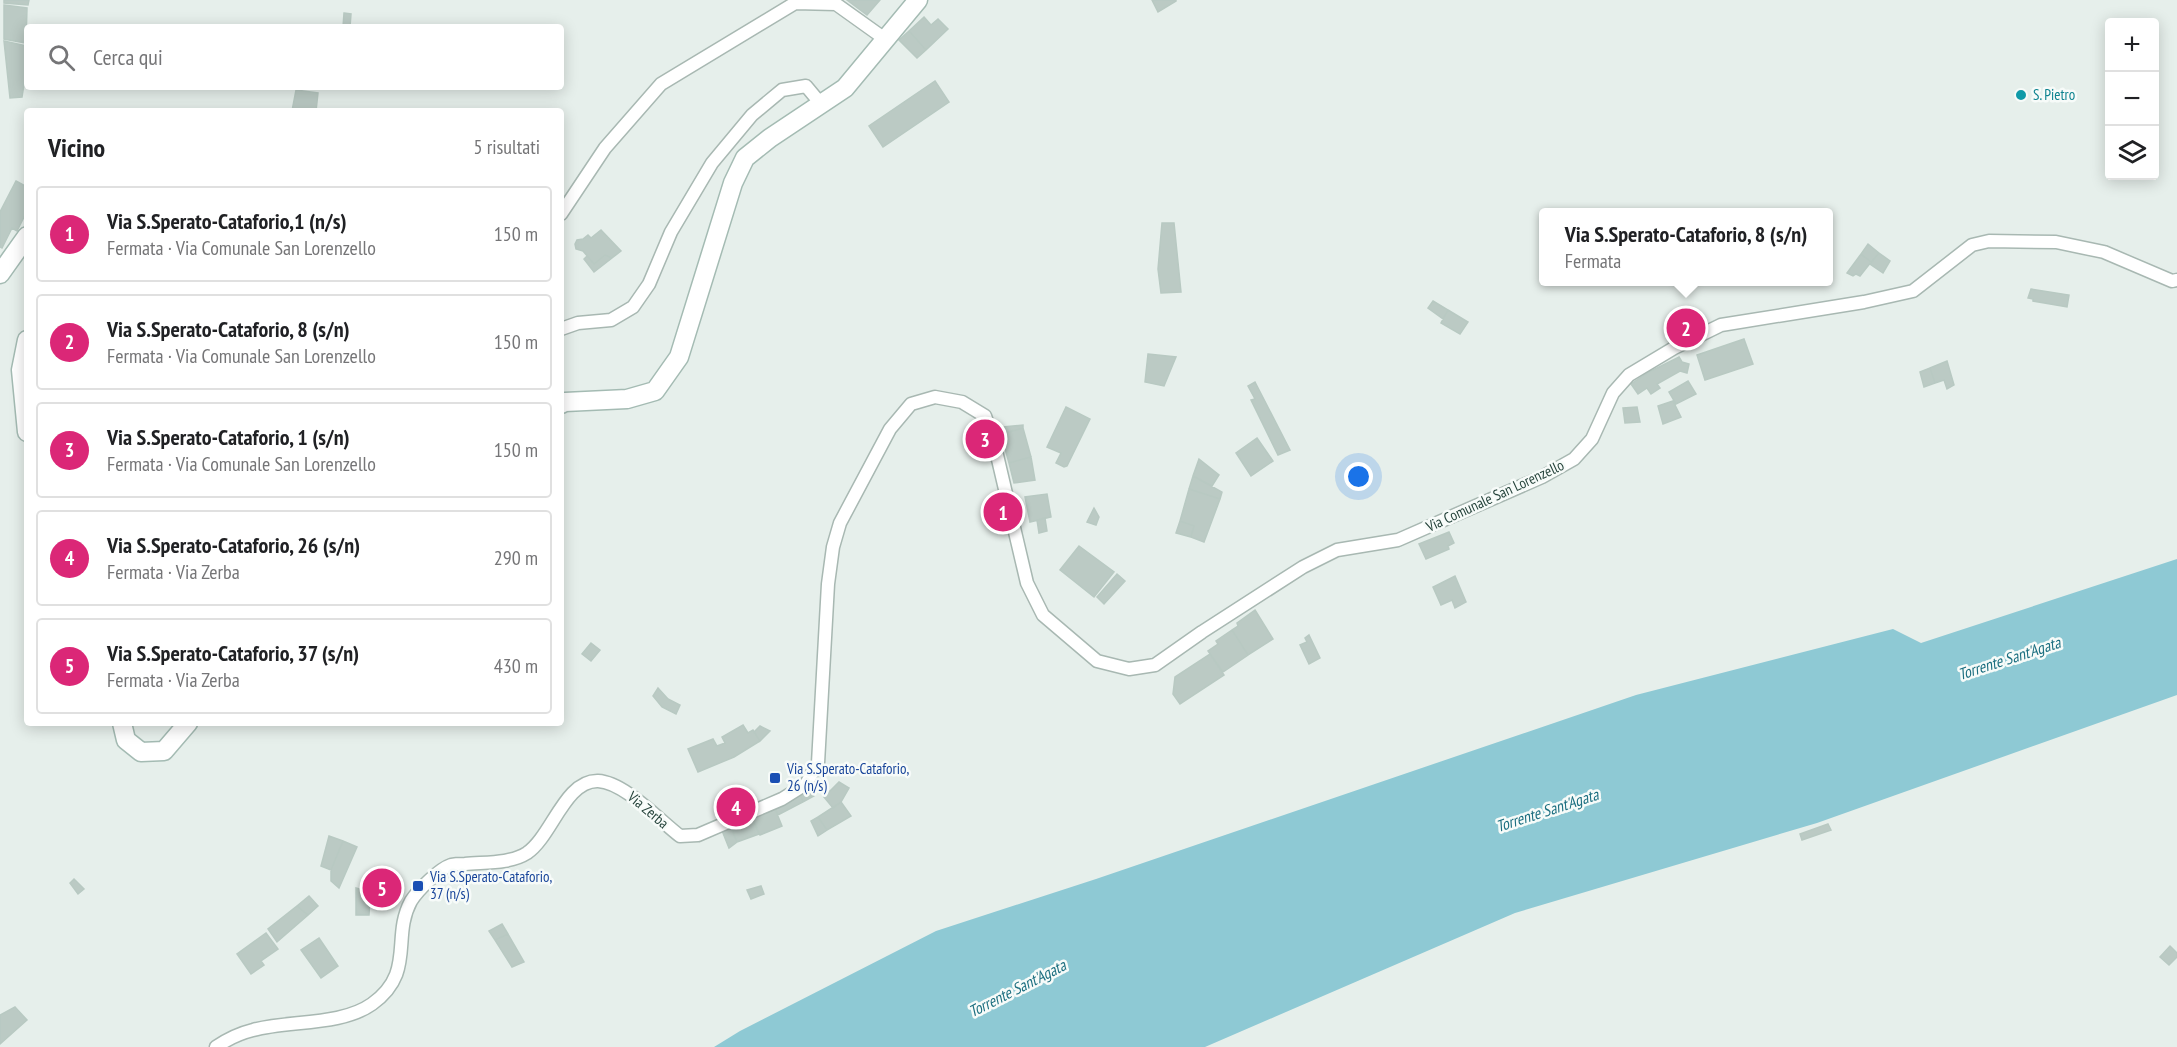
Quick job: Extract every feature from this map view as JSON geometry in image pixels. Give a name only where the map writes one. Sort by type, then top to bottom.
[{"type":"street","points":[[564,402],[627,399],[655,391],[679,357],[734,183],[745,158],[770,138],[845,88],[918,0]]},
{"type":"street","points":[[564,210],[605,148],[661,84],[795,3],[837,4],[885,39]]},
{"type":"street","points":[[564,328],[578,323],[611,320],[633,307],[649,284],[671,232],[712,163],[752,115],[782,90],[806,86],[821,104]]},
{"type":"street","points":[[0,274],[24,240]]},
{"type":"street","name":"Via Comunale San Lorenzello","points":[[935,397],[962,402],[985,416],[993,438],[1027,583],[1043,615],[1097,661],[1130,669],[1155,665],[1294,573],[1337,550],[1398,540],[1542,477],[1574,459],[1592,439],[1613,393],[1629,375],[1674,348],[1721,325],[1864,302],[1913,291],[1972,245],[1989,241],[2056,242],[2085,248],[2104,252],[2172,281],[2177,280]]},
{"type":"street","points":[[24,355],[21,370],[24,401]]},
{"type":"street","name":"Via Zerba","points":[[216,1047],[252,1030],[346,1016],[372,1004],[390,987],[400,964],[403,924],[411,901],[429,880],[451,865],[501,861],[526,854],[541,840],[559,810],[576,789],[597,781],[619,786],[680,836],[699,835],[782,799],[806,784],[818,763],[828,584],[833,547],[840,523],[890,429],[911,404],[935,397]]},
{"type":"street","points":[[123,726],[126,740],[141,752],[164,751],[185,726]]},
{"type":"water","name":"Torrente Sant'Agata","points":[[2177,559],[2177,695],[1817,823],[1515,913],[1205,1047],[714,1047],[740,1031],[936,931],[1096,879],[1636,695],[1893,629],[1921,643]]},
{"type":"building","points":[[4,0],[29,0],[28,5],[4,3]]},
{"type":"building","points":[[847,0],[880,0],[867,15]]},
{"type":"building","points":[[1152,0],[1176,0],[1176,1],[1158,12]]},
{"type":"building","points":[[4,5],[27,8],[24,43],[4,39]]},
{"type":"building","points":[[344,13],[351,14],[350,24],[343,24]]},
{"type":"building","points":[[924,17],[931,25],[938,19],[948,29],[926,50],[909,31]]},
{"type":"building","points":[[909,31],[926,50],[917,58],[899,40]]},
{"type":"building","points":[[4,41],[24,45],[22,97],[10,98]]},
{"type":"building","points":[[935,81],[949,102],[883,147],[869,126]]},
{"type":"building","points":[[296,90],[318,93],[316,108],[293,108]]},
{"type":"building","points":[[16,181],[24,185],[24,217],[17,231],[12,228],[2,248],[0,247],[0,212]]},
{"type":"building","points":[[1162,223],[1174,223],[1181,292],[1161,293],[1158,269]]},
{"type":"building","points":[[601,230],[621,251],[612,258],[605,255],[594,264],[583,251],[576,249],[575,244],[577,240],[588,235],[591,238]]},
{"type":"building","points":[[1868,244],[1879,253],[1871,262],[1861,254]]},
{"type":"building","points":[[1879,253],[1890,261],[1883,273],[1870,264]]},
{"type":"building","points":[[1861,254],[1871,262],[1860,276],[1847,273]]},
{"type":"building","points":[[605,255],[612,258],[594,272],[584,259],[587,256],[594,264]]},
{"type":"building","points":[[2031,289],[2069,295],[2067,307],[2033,301],[2028,298]]},
{"type":"building","points":[[1433,301],[1448,310],[1443,319],[1428,308]]},
{"type":"building","points":[[1448,310],[1468,322],[1460,334],[1441,323]]},
{"type":"building","points":[[1744,339],[1753,364],[1705,380],[1697,355]]},
{"type":"building","points":[[1148,354],[1176,357],[1164,386],[1145,382]]},
{"type":"building","points":[[1679,357],[1682,362],[1689,364],[1687,373],[1680,371],[1657,384],[1660,388],[1651,394],[1647,388],[1638,394],[1631,384]]},
{"type":"building","points":[[1947,361],[1954,385],[1947,389],[1944,380],[1935,383],[1930,368]]},
{"type":"building","points":[[1930,368],[1935,383],[1924,387],[1920,372]]},
{"type":"building","points":[[1688,381],[1696,394],[1676,404],[1669,392]]},
{"type":"building","points":[[1255,382],[1290,450],[1278,455],[1251,400],[1255,399],[1248,386]]},
{"type":"building","points":[[1673,401],[1681,417],[1663,424],[1658,406]]},
{"type":"building","points":[[1066,407],[1090,419],[1067,466],[1064,467],[1056,463],[1061,453],[1047,447]]},
{"type":"building","points":[[1637,407],[1640,422],[1625,423],[1623,408]]},
{"type":"building","points":[[1023,425],[1023,428],[1003,434],[1003,427]]},
{"type":"building","points":[[1023,428],[1031,457],[1009,463],[1001,434]]},
{"type":"building","points":[[1257,438],[1273,461],[1251,476],[1236,453]]},
{"type":"building","points":[[1031,457],[1035,480],[1014,483],[1009,463]]},
{"type":"building","points":[[1199,459],[1219,475],[1212,486],[1193,476]]},
{"type":"building","points":[[1193,476],[1222,492],[1220,499],[1189,489]]},
{"type":"building","points":[[1189,489],[1220,499],[1204,542],[1191,537],[1194,526],[1180,521]]},
{"type":"building","points":[[1047,494],[1051,517],[1030,522],[1025,497]]},
{"type":"building","points":[[1094,508],[1099,517],[1096,525],[1087,522]]},
{"type":"building","points":[[1045,518],[1047,531],[1039,533],[1037,520]]},
{"type":"building","points":[[1180,521],[1194,526],[1191,537],[1176,533]]},
{"type":"building","points":[[1449,532],[1454,543],[1448,546],[1449,549],[1426,559],[1419,544]]},
{"type":"building","points":[[1079,546],[1114,572],[1094,597],[1060,570]]},
{"type":"building","points":[[1117,574],[1125,581],[1104,604],[1097,597]]},
{"type":"building","points":[[1455,576],[1466,602],[1455,608],[1452,600],[1441,605],[1433,587]]},
{"type":"building","points":[[1255,610],[1273,639],[1248,655],[1232,630],[1238,626],[1237,623]]},
{"type":"building","points":[[1232,630],[1248,655],[1223,672],[1208,651],[1218,644],[1216,641]]},
{"type":"building","points":[[1309,635],[1320,658],[1309,664],[1300,645],[1307,642],[1305,638]]},
{"type":"building","points":[[591,643],[600,650],[591,661],[582,654]]},
{"type":"building","points":[[1210,654],[1224,675],[1180,704],[1173,694],[1175,677]]},
{"type":"building","points":[[658,688],[668,699],[680,705],[676,714],[662,707],[653,696]]},
{"type":"building","points":[[743,725],[748,733],[753,730],[760,741],[734,757],[698,772],[688,749],[713,739],[717,746],[725,743],[722,737]]},
{"type":"building","points":[[760,726],[770,731],[760,741],[754,732]]},
{"type":"building","points":[[839,782],[849,788],[841,802],[833,808],[824,797]]},
{"type":"building","points":[[810,787],[814,796],[803,802],[799,792]]},
{"type":"building","points":[[799,792],[803,802],[778,815],[773,804]]},
{"type":"building","points":[[841,802],[851,816],[827,830],[818,817]]},
{"type":"building","points":[[773,804],[782,826],[760,835],[750,813]]},
{"type":"building","points":[[751,815],[759,834],[737,842],[730,824]]},
{"type":"building","points":[[818,817],[827,830],[818,836],[811,821]]},
{"type":"building","points":[[729,823],[737,842],[729,848],[721,828]]},
{"type":"building","points":[[1828,824],[1831,830],[1802,840],[1800,834]]},
{"type":"building","points":[[329,836],[343,841],[331,870],[321,866]]},
{"type":"building","points":[[343,841],[357,847],[339,888],[331,881],[331,870]]},
{"type":"building","points":[[74,879],[84,889],[78,894],[70,883]]},
{"type":"building","points":[[761,886],[764,894],[751,899],[747,890]]},
{"type":"building","points":[[356,888],[367,891],[368,898],[370,898],[369,915],[356,915]]},
{"type":"building","points":[[309,896],[318,906],[308,915],[297,906]]},
{"type":"building","points":[[297,906],[308,915],[277,942],[268,929]]},
{"type":"building","points":[[502,924],[508,934],[495,940],[489,931]]},
{"type":"building","points":[[266,933],[278,949],[261,961],[264,965],[251,974],[237,954]]},
{"type":"building","points":[[508,934],[524,962],[512,967],[495,940]]},
{"type":"building","points":[[319,938],[338,966],[321,978],[301,950]]},
{"type":"building","points":[[2170,946],[2177,953],[2177,957],[2169,965],[2160,957]]},
{"type":"building","points":[[15,1007],[27,1020],[0,1044],[0,1015]]},
{"type":"place","name":"S. Pietro","points":[[2021,95]]},
{"type":"place","name":"Via S.Sperato-Cataforio, 8 (s/n)","points":[[1686,328]]},
{"type":"place","name":"Via S.Sperato-Cataforio, 1 (s/n)","points":[[985,439]]},
{"type":"place","name":"Via S.Sperato-Cataforio,1 (n/s)","points":[[1003,512]]},
{"type":"place","name":"Via S.Sperato-Cataforio, 26 (n/s)","points":[[775,778]]},
{"type":"place","name":"Via S.Sperato-Cataforio, 26 (s/n)","points":[[736,807]]},
{"type":"place","name":"Via S.Sperato-Cataforio, 37 (n/s)","points":[[418,886]]},
{"type":"place","name":"Via S.Sperato-Cataforio, 37 (s/n)","points":[[382,888]]}]
